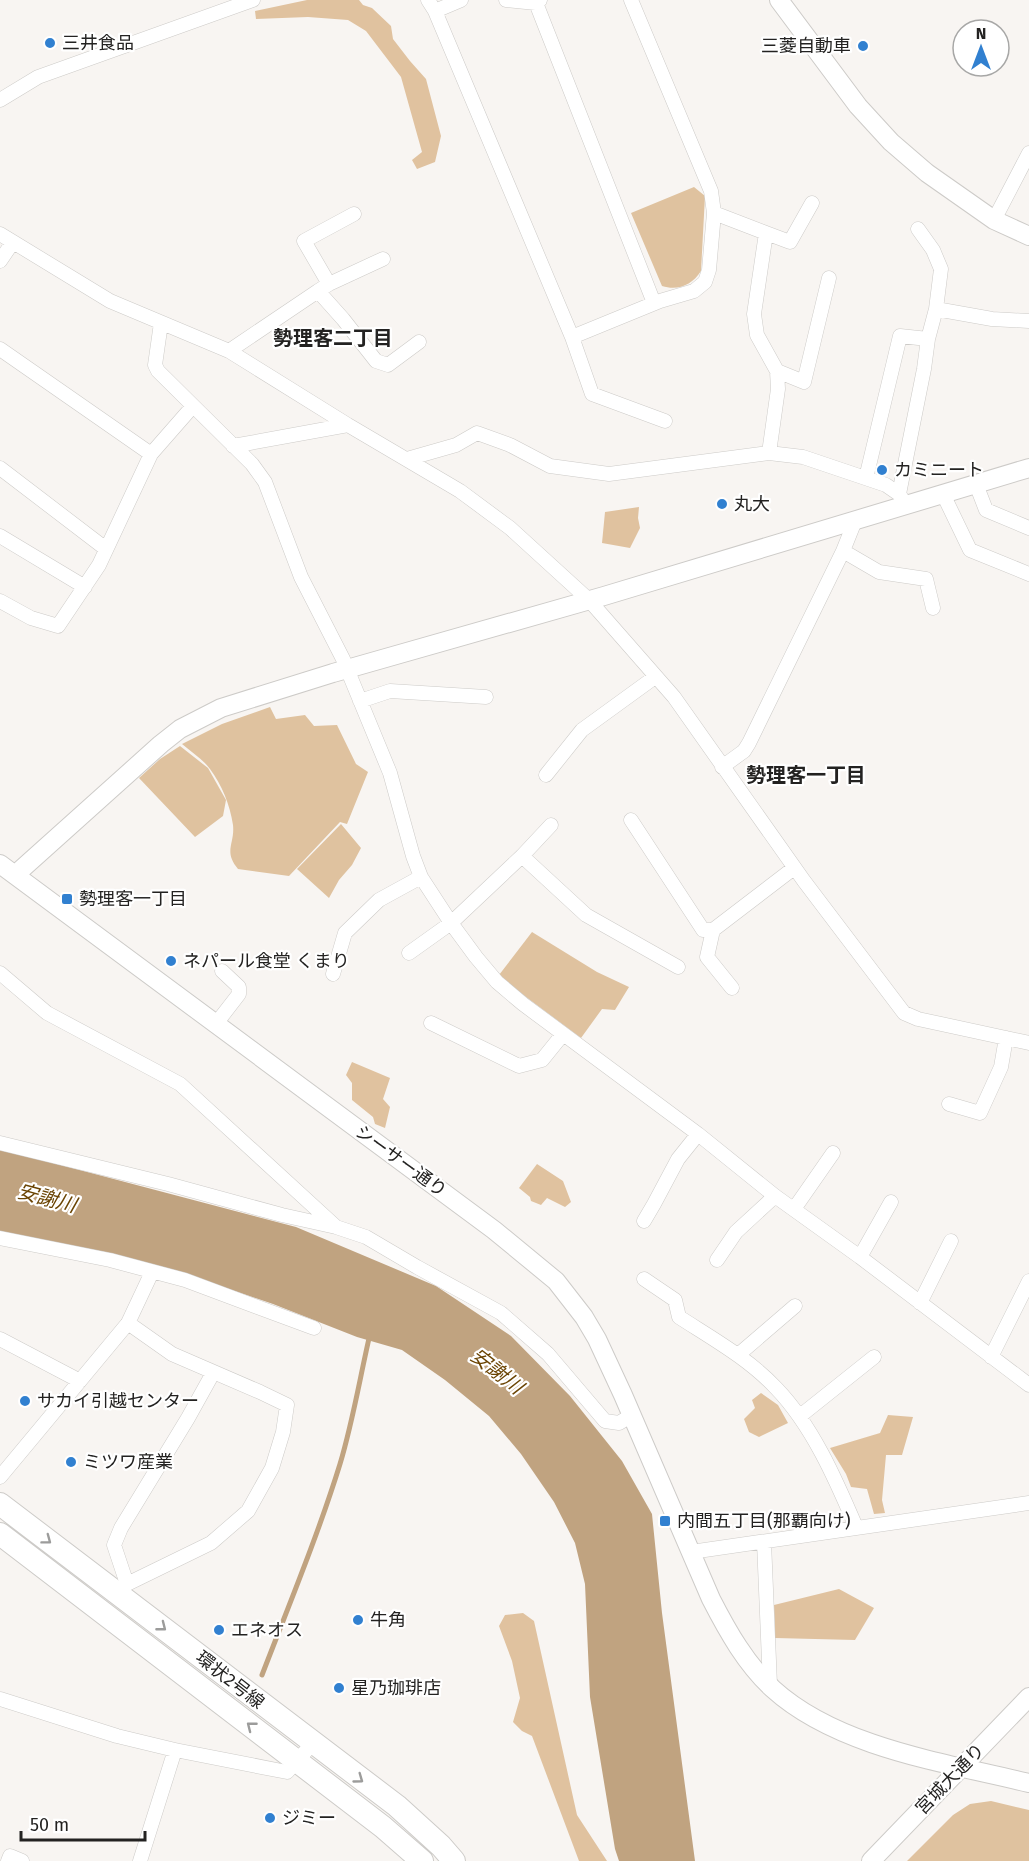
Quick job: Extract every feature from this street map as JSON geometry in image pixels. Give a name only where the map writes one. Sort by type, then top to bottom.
[{"type":"main road","name":"環状2号線","points":[[0,1504],[121,1587],[313,1743],[397,1806],[454,1861]]},
{"type":"main road","name":"環状2号線","points":[[0,1534],[383,1827],[422,1861]]},
{"type":"street","points":[[0,100],[38,78],[253,0]]},
{"type":"street","points":[[461,0],[431,5],[573,337],[592,394],[665,421]]},
{"type":"street","points":[[506,0],[538,1],[654,303]]},
{"type":"street","points":[[573,337],[654,303],[694,291],[705,282],[710,270],[714,213],[711,191],[631,0]]},
{"type":"street","points":[[778,0],[858,106],[891,142],[927,173],[994,220],[1029,237]]},
{"type":"street","points":[[994,220],[1029,153]]},
{"type":"street","points":[[714,213],[790,242],[812,203]]},
{"type":"street","points":[[354,214],[304,241],[323,287],[343,319],[376,361],[388,365],[419,342]]},
{"type":"street","points":[[902,500],[941,269],[933,250],[918,229]]},
{"type":"street","points":[[766,233],[754,314],[757,335],[777,371],[778,389],[769,453]]},
{"type":"street","points":[[0,234],[110,301],[229,351],[488,510],[589,600],[674,697],[794,868],[904,1013],[918,1019],[1029,1043]]},
{"type":"street","points":[[0,261],[13,242]]},
{"type":"street","points":[[229,351],[323,287],[383,259]]},
{"type":"street","points":[[777,371],[804,382],[829,278]]},
{"type":"street","points":[[936,309],[992,319],[1029,321]]},
{"type":"street","points":[[161,323],[155,365],[161,376],[252,464],[265,482],[301,577],[343,659],[390,773],[413,856],[421,876],[476,957],[497,982],[523,1004],[1029,1385]]},
{"type":"street","points":[[866,478],[900,336],[928,339]]},
{"type":"street","points":[[0,349],[151,454]]},
{"type":"street","points":[[0,601],[31,618],[58,626],[85,587],[106,549],[151,454],[193,406]]},
{"type":"street","points":[[233,446],[348,425]]},
{"type":"street","points":[[407,459],[456,445],[477,433],[510,445],[550,466],[609,474],[769,453],[803,457],[886,485],[902,500]]},
{"type":"street","points":[[0,468],[106,549]]},
{"type":"street","points":[[4,868],[180,729],[221,708],[346,669],[855,521],[902,500],[943,494],[1029,468]]},
{"type":"street","points":[[976,484],[986,510],[1029,528]]},
{"type":"street","points":[[943,494],[970,550],[1029,574]]},
{"type":"street","points":[[722,767],[744,751],[749,743],[843,551],[855,521]]},
{"type":"street","points":[[0,536],[85,587]]},
{"type":"street","points":[[843,551],[879,572],[926,579],[933,608]]},
{"type":"street","points":[[546,776],[582,730],[655,677]]},
{"type":"street","points":[[360,701],[390,692],[486,697]]},
{"type":"street","points":[[631,820],[702,930],[713,930],[794,868]]},
{"type":"street","points":[[409,953],[452,923],[522,856],[550,825]]},
{"type":"street","points":[[522,856],[586,915],[678,967]]},
{"type":"street","name":"シーサー通り","points":[[4,868],[494,1230],[556,1281],[597,1339],[711,1599],[728,1632],[750,1664],[770,1685],[804,1712],[860,1738],[921,1757],[1029,1783]]},
{"type":"street","points":[[333,974],[345,933],[379,900],[421,876]]},
{"type":"street","points":[[713,930],[707,957],[732,988]]},
{"type":"street","points":[[215,1024],[240,994],[239,987],[222,971]]},
{"type":"street","points":[[0,973],[47,1013],[180,1084],[336,1227]]},
{"type":"street","points":[[430,1023],[519,1066],[542,1060],[563,1034]]},
{"type":"street","points":[[949,1104],[980,1113],[1001,1066],[1006,1038]]},
{"type":"street","points":[[644,1221],[678,1158],[698,1134]]},
{"type":"street","points":[[0,1143],[336,1227],[366,1237],[501,1313],[548,1354],[605,1421],[619,1423],[632,1415]]},
{"type":"street","points":[[794,1209],[833,1153]]},
{"type":"street","points":[[717,1260],[736,1232],[776,1196]]},
{"type":"street","points":[[860,1257],[891,1202]]},
{"type":"street","points":[[0,1239],[110,1260],[185,1280],[314,1328]]},
{"type":"street","points":[[920,1303],[951,1241]]},
{"type":"street","points":[[0,1477],[128,1323],[152,1272]]},
{"type":"street","points":[[644,1279],[675,1300],[679,1317],[738,1355],[776,1387],[800,1416],[839,1486],[856,1527]]},
{"type":"street","points":[[991,1357],[1029,1281]]},
{"type":"street","points":[[738,1355],[795,1306]]},
{"type":"street","points":[[102,1611],[121,1587],[211,1543],[248,1511],[272,1468],[283,1432],[286,1406],[260,1392],[172,1354],[128,1323]]},
{"type":"street","points":[[0,1339],[80,1381]]},
{"type":"street","points":[[800,1416],[874,1357]]},
{"type":"street","points":[[121,1587],[114,1545],[121,1528],[213,1372]]},
{"type":"street","points":[[691,1552],[1029,1503]]},
{"type":"street","points":[[764,1542],[770,1685]]},
{"type":"street","name":"宮城大通り","points":[[871,1861],[1029,1697]]},
{"type":"street","points":[[0,1699],[117,1736],[287,1773],[313,1743]]},
{"type":"street","points":[[140,1861],[175,1750]]},
{"type":"street","points":[[8,1861],[10,1856],[21,1861]]},
{"type":"shaded area","points":[[307,0],[359,0],[363,5],[372,8],[391,26],[393,39],[426,79],[441,136],[435,162],[417,169],[412,160],[422,152],[401,77],[366,31],[348,20],[308,17],[256,19],[255,11]]},
{"type":"shaded area","points":[[694,187],[705,196],[701,271],[684,286],[674,288],[662,286],[631,213]]},
{"type":"shaded area","points":[[639,507],[640,528],[630,548],[602,543],[605,512]]},
{"type":"shaded area","points":[[270,707],[276,719],[305,715],[314,726],[337,725],[356,764],[368,772],[347,824],[340,822],[289,876],[238,869],[230,852],[233,825],[222,788],[207,765],[182,744],[222,724]]},
{"type":"shaded area","points":[[180,746],[208,768],[226,800],[223,816],[195,837],[139,778],[160,759]]},
{"type":"shaded area","points":[[341,824],[361,848],[329,898],[297,869]]},
{"type":"shaded area","points":[[532,932],[597,972],[629,987],[615,1010],[602,1009],[581,1038],[499,975]]},
{"type":"shaded area","points":[[352,1062],[390,1078],[383,1099],[390,1107],[385,1128],[375,1124],[373,1117],[352,1100],[352,1083],[346,1075]]},
{"type":"shaded area","points":[[537,1164],[563,1181],[571,1202],[565,1207],[547,1198],[541,1205],[531,1201],[530,1197],[519,1188]]},
{"type":"shaded area","points":[[761,1393],[778,1405],[788,1423],[759,1437],[749,1432],[744,1419],[755,1408],[752,1400]]},
{"type":"shaded area","points":[[888,1415],[913,1417],[902,1455],[886,1455],[882,1500],[885,1513],[874,1514],[867,1489],[851,1487],[830,1448],[880,1433]]},
{"type":"shaded area","points":[[839,1589],[874,1608],[855,1640],[775,1638],[774,1605]]},
{"type":"shaded area","points":[[523,1613],[534,1621],[577,1815],[607,1861],[579,1861],[532,1736],[522,1731],[513,1722],[520,1698],[512,1661],[499,1626],[505,1615]]},
{"type":"shaded area","points":[[991,1801],[1029,1810],[1029,1861],[907,1861],[953,1815],[970,1804]]},
{"type":"water","name":"安謝川","points":[[0,1149],[296,1227],[436,1286],[511,1336],[570,1396],[622,1461],[652,1514],[662,1613],[695,1861],[619,1861],[615,1849],[590,1697],[585,1584],[575,1543],[554,1502],[521,1454],[489,1416],[445,1380],[402,1350],[357,1337],[273,1304],[170,1269],[105,1252],[0,1232]]},
{"type":"waterway","points":[[262,1675],[313,1544],[340,1464],[370,1334]]},
{"type":"place","name":"三井食品","points":[[50,43]]},
{"type":"place","name":"三菱自動車","points":[[863,46]]},
{"type":"place","name":"カミニート","points":[[882,470]]},
{"type":"place","name":"丸大","points":[[722,504]]},
{"type":"place","name":"勢理客一丁目","points":[[67,899]]},
{"type":"place","name":"ネパール食堂 くまり","points":[[171,961]]},
{"type":"place","name":"サカイ引越センター","points":[[25,1401]]},
{"type":"place","name":"ミツワ産業","points":[[71,1462]]},
{"type":"place","name":"内間五丁目(那覇向け)","points":[[665,1521]]},
{"type":"place","name":"牛角","points":[[358,1620]]},
{"type":"place","name":"エネオス","points":[[219,1630]]},
{"type":"place","name":"星乃珈琲店","points":[[339,1688]]},
{"type":"place","name":"ジミー","points":[[270,1818]]},
{"type":"district","name":"勢理客二丁目","points":[[333,338]]},
{"type":"district","name":"勢理客一丁目","points":[[806,775]]}]
